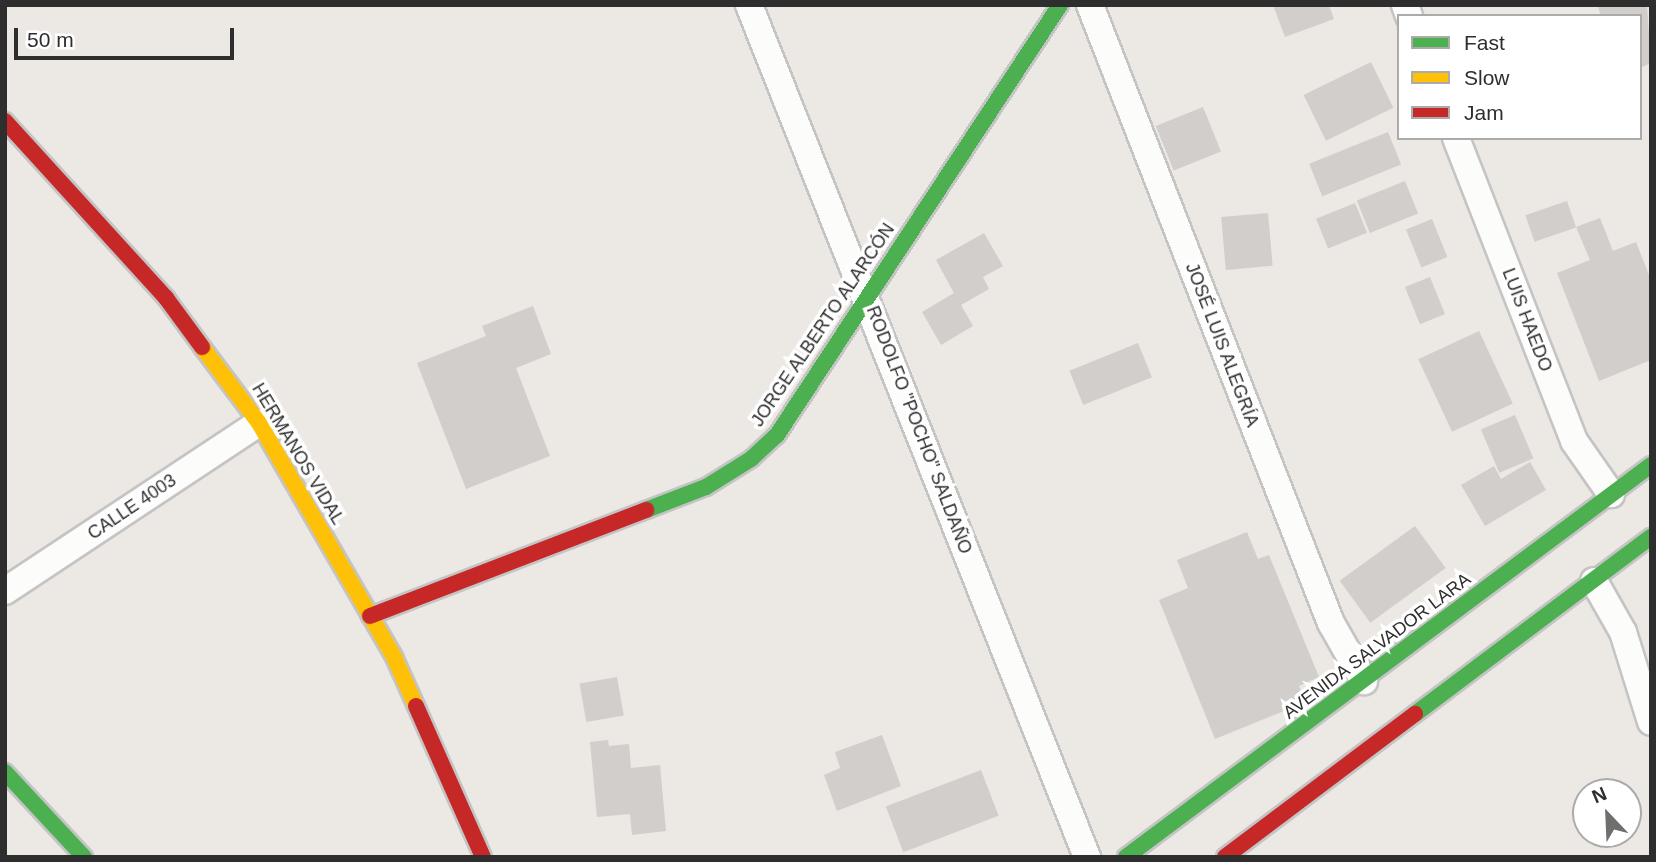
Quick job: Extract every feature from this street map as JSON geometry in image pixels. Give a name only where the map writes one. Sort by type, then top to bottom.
[{"type":"street","name":"RODOLFO \"POCHO\" SALDAÑO","points":[[749,5],[1087,857]]},
{"type":"street","name":"JORGE ALBERTO ALARCÓN","points":[[370,616],[706,487],[751,459],[777,435],[866,295],[1059,5]]},
{"type":"street","name":"JOSÉ LUIS ALEGRÍA","points":[[1090,5],[1331,623],[1364,681]]},
{"type":"street","name":"HERMANOS VIDAL","points":[[5,121],[166,298],[259,423],[414,698],[483,857]]},
{"type":"street","name":"LUIS HAEDO","points":[[1458,140],[1574,441],[1611,495]]},
{"type":"street","name":"CALLE 4003","points":[[5,591],[259,423]]},
{"type":"street","name":"AVENIDA SALVADOR LARA","points":[[1126,857],[1651,465]]},
{"type":"street","points":[[1226,857],[1651,537]]},
{"type":"street","points":[[1594,581],[1623,632],[1651,722]]},
{"type":"street","points":[[5,772],[84,857]]},
{"type":"building","points":[[1273,5],[1329,5],[1334,19],[1285,37]]},
{"type":"building","points":[[1647,5],[1651,63],[1642,67],[1642,14],[1600,14],[1598,7]]},
{"type":"building","points":[[1371,62],[1393,108],[1326,141],[1304,95]]},
{"type":"building","points":[[1203,107],[1221,152],[1174,171],[1156,126]]},
{"type":"building","points":[[1388,132],[1401,164],[1322,196],[1309,164]]},
{"type":"building","points":[[1405,181],[1418,213],[1370,233],[1357,200]]},
{"type":"building","points":[[1567,201],[1576,227],[1535,242],[1525,215]]},
{"type":"building","points":[[1355,203],[1367,233],[1328,248],[1316,219]]},
{"type":"building","points":[[1268,213],[1273,266],[1226,270],[1221,217]]},
{"type":"building","points":[[1600,218],[1613,251],[1636,242],[1651,280],[1651,360],[1599,381],[1557,273],[1590,260],[1576,227]]},
{"type":"building","points":[[1432,219],[1447,257],[1421,268],[1406,229]]},
{"type":"building","points":[[984,233],[1003,266],[983,277],[989,289],[961,305],[973,326],[941,345],[922,312],[954,293],[936,260]]},
{"type":"building","points":[[1430,277],[1445,314],[1420,324],[1405,287]]},
{"type":"building","points":[[533,306],[551,354],[516,368],[550,456],[466,489],[417,363],[486,336],[482,326]]},
{"type":"building","points":[[1479,331],[1513,404],[1452,432],[1418,359]]},
{"type":"building","points":[[1138,343],[1152,377],[1083,405],[1069,371]]},
{"type":"building","points":[[1515,415],[1533,458],[1499,473],[1481,429]]},
{"type":"building","points":[[1530,462],[1546,490],[1485,526],[1461,485],[1494,466],[1501,479]]},
{"type":"building","points":[[1415,526],[1446,568],[1370,623],[1340,581]]},
{"type":"building","points":[[1247,532],[1258,559],[1269,555],[1319,677],[1299,686],[1306,702],[1215,739],[1159,600],[1188,588],[1177,560]]},
{"type":"building","points":[[617,677],[624,715],[586,722],[580,684]]},
{"type":"building","points":[[882,735],[901,786],[837,811],[824,775],[840,768],[835,752]]},
{"type":"building","points":[[608,740],[609,746],[629,744],[631,768],[660,765],[666,831],[632,835],[630,814],[597,817],[590,742]]},
{"type":"building","points":[[981,770],[999,816],[903,852],[886,807]]},
{"type":"traffic: fast","points":[[646,510],[706,487],[751,459],[777,435],[1060,5]]},
{"type":"traffic: fast","points":[[1126,857],[1651,465]]},
{"type":"traffic: fast","points":[[1415,714],[1651,537]]},
{"type":"traffic: fast","points":[[5,772],[84,857]]},
{"type":"traffic: slow","points":[[202,347],[259,423],[394,657],[416,706]]},
{"type":"traffic: jam","points":[[5,121],[166,298],[202,347]]},
{"type":"traffic: jam","points":[[370,616],[646,510]]},
{"type":"traffic: jam","points":[[416,706],[483,857]]},
{"type":"traffic: jam","points":[[1225,857],[1415,714]]}]
